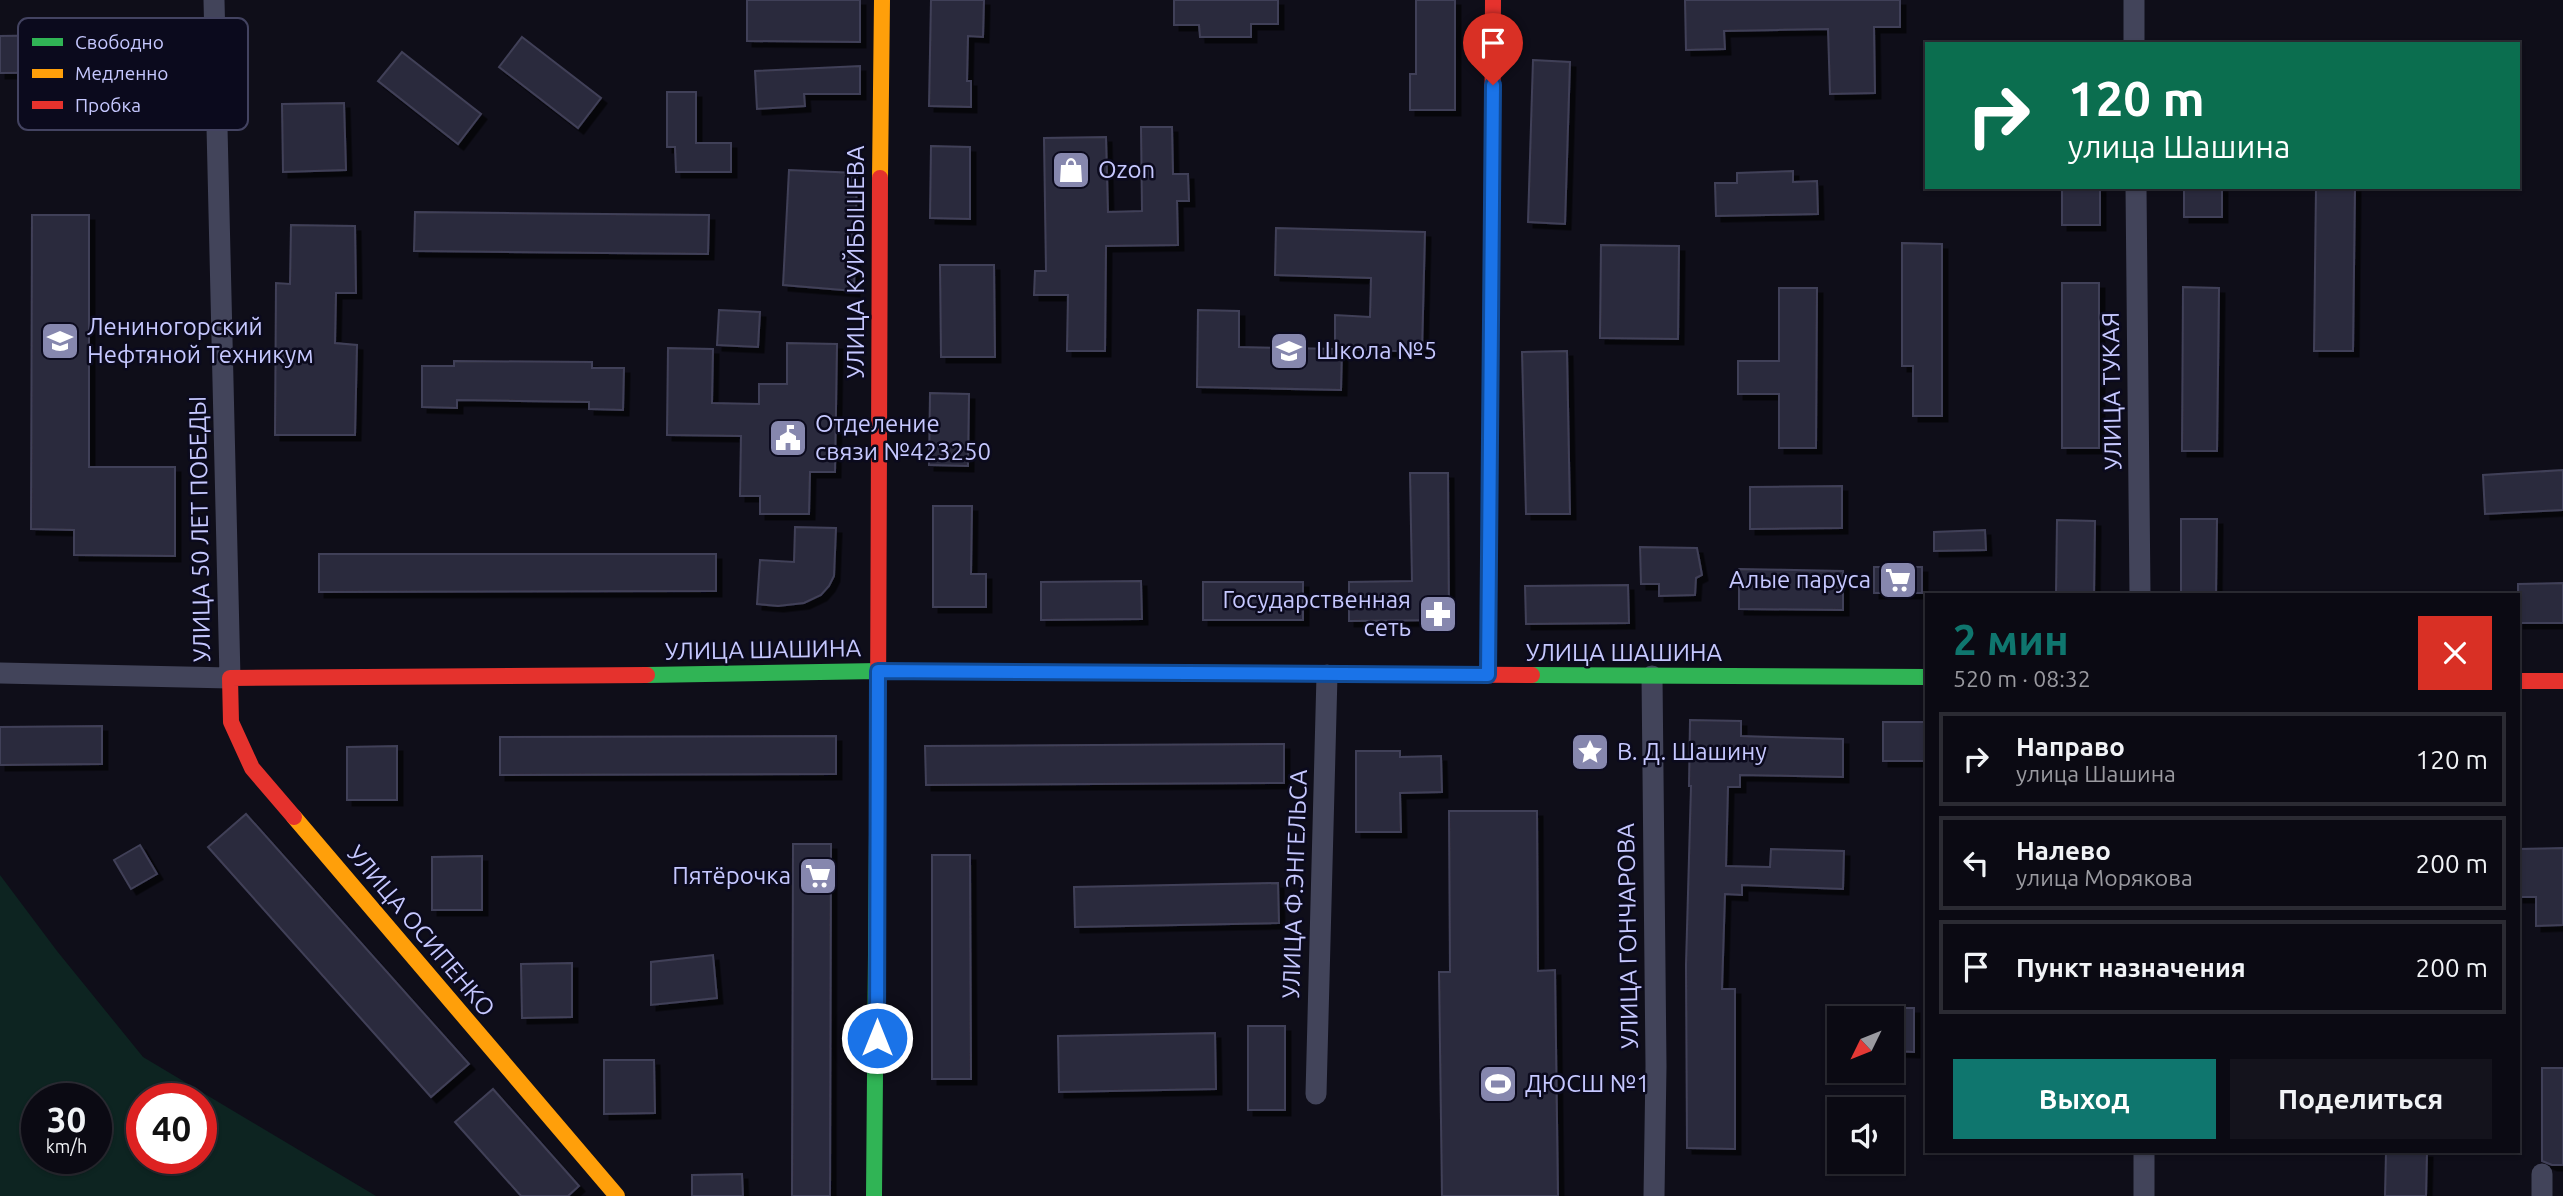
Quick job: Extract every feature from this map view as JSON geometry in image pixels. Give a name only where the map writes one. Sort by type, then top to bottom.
[{"type":"main road","name":"УЛИЦА КУЙБЫШЕВА","points":[[874,1196],[882,0]]},
{"type":"main road","points":[[1488,675],[1493,0]]},
{"type":"main road","name":"УЛИЦА ШАШИНА","points":[[230,678],[751,675],[878,671],[1925,677]]},
{"type":"main road","name":"УЛИЦА ОСИПЕНКО","points":[[230,678],[231,722],[252,768],[617,1196]]},
{"type":"main road","points":[[2520,681],[2563,681]]},
{"type":"street","name":"УЛИЦА 50 ЛЕТ ПОБЕДЫ","points":[[214,0],[214,18]]},
{"type":"street","points":[[2134,0],[2134,42]]},
{"type":"street","name":"УЛИЦА 50 ЛЕТ ПОБЕДЫ","points":[[217,130],[230,678]]},
{"type":"street","name":"УЛИЦА ТУКАЯ","points":[[2136,189],[2140,593]]},
{"type":"street","points":[[0,673],[230,678]]},
{"type":"street","name":"УЛИЦА Ф.ЭНГЕЛЬСА","points":[[1316,1094],[1327,675]]},
{"type":"street","name":"УЛИЦА ГОНЧАРОВА","points":[[1652,676],[1656,1040],[1654,1196]]},
{"type":"street","points":[[2144,1153],[2144,1196]]},
{"type":"street","points":[[2542,1174],[2542,1196]]},
{"type":"green space","points":[[0,875],[57,951],[143,1057],[187,1083],[126,1083],[126,1174],[217,1174],[217,1101],[376,1196],[0,1196]]},
{"type":"building","points":[[747,0],[860,0],[860,42],[747,41]]},
{"type":"building","points":[[931,0],[984,0],[983,37],[968,36],[967,81],[971,81],[971,107],[929,106]]},
{"type":"building","points":[[1174,0],[1278,0],[1278,24],[1251,24],[1251,37],[1200,37],[1199,25],[1174,25]]},
{"type":"building","points":[[1416,0],[1455,0],[1455,110],[1410,110],[1410,74],[1416,74]]},
{"type":"building","points":[[1685,0],[1900,0],[1900,27],[1874,27],[1875,93],[1830,94],[1828,29],[1724,31],[1725,49],[1686,50]]},
{"type":"building","points":[[0,36],[18,36],[18,73],[0,73]]},
{"type":"building","points":[[522,37],[601,98],[578,128],[499,67]]},
{"type":"building","points":[[402,52],[481,114],[458,144],[378,81]]},
{"type":"building","points":[[1533,60],[1570,62],[1565,224],[1528,222]]},
{"type":"building","points":[[860,66],[860,94],[804,94],[805,106],[757,109],[755,71]]},
{"type":"building","points":[[667,92],[696,92],[696,143],[731,143],[731,172],[676,172],[675,147],[667,147]]},
{"type":"building","points":[[344,103],[346,170],[283,172],[282,104]]},
{"type":"building","points":[[1141,127],[1172,127],[1173,174],[1188,174],[1189,201],[1177,201],[1178,245],[1106,246],[1105,351],[1067,351],[1068,295],[1034,295],[1035,271],[1046,271],[1044,138],[1106,137],[1108,212],[1142,211]]},
{"type":"building","points":[[931,146],[970,147],[970,219],[930,218]]},
{"type":"building","points":[[789,170],[857,173],[854,291],[783,285]]},
{"type":"building","points":[[1793,171],[1793,182],[1817,181],[1818,214],[1716,216],[1715,183],[1737,183],[1737,173]]},
{"type":"building","points":[[2062,189],[2100,189],[2100,225],[2062,225]]},
{"type":"building","points":[[2184,189],[2222,189],[2222,217],[2184,217]]},
{"type":"building","points":[[2316,189],[2355,189],[2353,351],[2314,351]]},
{"type":"building","points":[[415,212],[709,215],[708,254],[414,251]]},
{"type":"building","name":"Лениногорский Нефтяной Техникум","points":[[32,215],[89,215],[89,467],[175,467],[175,556],[74,555],[74,530],[31,529]]},
{"type":"building","points":[[291,225],[355,226],[356,293],[336,293],[335,343],[357,345],[355,435],[275,435],[276,283],[290,284]]},
{"type":"building","points":[[1276,228],[1425,232],[1422,352],[1342,349],[1341,390],[1197,387],[1198,310],[1239,311],[1239,347],[1335,349],[1335,315],[1370,317],[1371,278],[1275,275]]},
{"type":"building","points":[[1902,243],[1942,244],[1942,416],[1913,416],[1913,366],[1902,366]]},
{"type":"building","points":[[1601,245],[1679,246],[1678,339],[1600,338]]},
{"type":"building","points":[[940,265],[994,265],[995,357],[941,357]]},
{"type":"building","points":[[2062,283],[2099,283],[2099,448],[2062,448]]},
{"type":"building","points":[[2183,287],[2219,288],[2217,451],[2182,451]]},
{"type":"building","points":[[1779,288],[1817,288],[1816,448],[1779,448],[1779,394],[1738,394],[1738,361],[1779,361]]},
{"type":"building","points":[[719,310],[760,312],[758,347],[717,345]]},
{"type":"building","name":"Отделение связи №423250","points":[[787,343],[837,344],[835,472],[810,472],[809,514],[760,514],[760,496],[740,496],[741,436],[667,435],[668,348],[713,349],[712,403],[759,404],[759,384],[787,384]]},
{"type":"building","points":[[1567,351],[1570,514],[1526,514],[1522,352]]},
{"type":"building","points":[[454,361],[592,362],[592,368],[624,368],[623,410],[589,409],[589,402],[457,400],[457,408],[422,407],[422,366],[454,366]]},
{"type":"building","points":[[930,393],[969,394],[968,466],[929,465]]},
{"type":"building","points":[[2563,470],[2563,510],[2485,514],[2483,475]]},
{"type":"building","points":[[1410,473],[1448,473],[1449,620],[1349,621],[1349,582],[1412,581]]},
{"type":"building","points":[[1842,486],[1842,528],[1750,529],[1750,487]]},
{"type":"building","points":[[933,506],[972,506],[971,574],[986,574],[986,607],[933,607]]},
{"type":"building","points":[[2181,519],[2217,519],[2216,593],[2181,593]]},
{"type":"building","points":[[2057,520],[2095,521],[2094,593],[2056,593]]},
{"type":"building","points":[[795,527],[836,528],[834,576],[821,595],[804,603],[778,606],[757,604],[760,560],[794,562]]},
{"type":"building","points":[[1985,530],[1986,550],[1934,551],[1934,532]]},
{"type":"building","points":[[1640,547],[1697,548],[1702,575],[1696,578],[1695,595],[1659,596],[1659,584],[1641,584]]},
{"type":"building","points":[[319,554],[716,554],[716,591],[319,592]]},
{"type":"building","name":"Алые паруса","points":[[1874,567],[1922,567],[1922,593],[1874,593]]},
{"type":"building","points":[[1739,569],[1843,571],[1843,610],[1739,609]]},
{"type":"building","points":[[1141,581],[1142,619],[1041,620],[1041,582]]},
{"type":"building","points":[[1203,582],[1303,582],[1303,620],[1203,620]]},
{"type":"building","points":[[2563,583],[2563,623],[2520,623],[2518,584]]},
{"type":"building","points":[[1628,585],[1629,623],[1526,624],[1525,586]]},
{"type":"building","points":[[1690,720],[1741,721],[1741,736],[1843,739],[1843,777],[1740,775],[1740,787],[1728,787],[1726,866],[1770,867],[1771,849],[1844,851],[1843,889],[1742,885],[1742,895],[1725,894],[1722,989],[1735,989],[1735,1149],[1687,1148],[1686,965]]},
{"type":"building","points":[[1883,722],[1925,722],[1925,761],[1883,761]]},
{"type":"building","points":[[102,726],[102,764],[0,765],[0,727]]},
{"type":"building","points":[[836,736],[836,774],[500,775],[500,737]]},
{"type":"building","points":[[1284,744],[1284,783],[926,785],[925,746]]},
{"type":"building","points":[[397,746],[397,800],[347,800],[347,747]]},
{"type":"building","points":[[1356,751],[1400,751],[1400,757],[1441,756],[1442,792],[1400,793],[1401,832],[1356,832]]},
{"type":"building","name":"ДЮСШ №1","points":[[1449,811],[1537,811],[1538,971],[1555,970],[1558,1196],[1442,1196],[1439,972],[1450,972]]},
{"type":"building","points":[[246,814],[469,1064],[431,1097],[208,847]]},
{"type":"building","points":[[793,844],[831,844],[830,1196],[792,1196]]},
{"type":"building","points":[[140,845],[157,874],[131,889],[114,860]]},
{"type":"building","points":[[2563,848],[2563,925],[2536,926],[2536,897],[2520,897],[2520,849]]},
{"type":"building","points":[[932,855],[970,855],[971,1079],[932,1079]]},
{"type":"building","points":[[482,856],[482,910],[432,910],[432,857]]},
{"type":"building","points":[[1278,883],[1279,923],[1075,927],[1074,887]]},
{"type":"building","points":[[713,955],[717,998],[651,1005],[651,962]]},
{"type":"building","points":[[572,963],[572,1017],[522,1018],[521,964]]},
{"type":"building","points":[[1904,1008],[1914,1008],[1914,1052],[1904,1052]]},
{"type":"building","points":[[1248,1026],[1285,1026],[1285,1110],[1248,1110]]},
{"type":"building","points":[[1215,1033],[1216,1089],[1059,1092],[1058,1036]]},
{"type":"building","points":[[604,1060],[654,1060],[655,1113],[604,1114]]},
{"type":"building","points":[[2542,1068],[2563,1068],[2563,1165],[2542,1161]]},
{"type":"building","points":[[493,1089],[579,1186],[568,1196],[521,1196],[455,1122]]},
{"type":"building","points":[[2386,1153],[2427,1153],[2426,1196],[2385,1196]]},
{"type":"building","points":[[742,1174],[743,1196],[692,1196],[692,1175]]},
{"type":"traffic: fast","points":[[647,675],[878,671],[1240,673]]},
{"type":"traffic: fast","points":[[1532,675],[1925,677]]},
{"type":"traffic: fast","points":[[874,1196],[878,713]]},
{"type":"traffic: slow","points":[[880,178],[882,0]]},
{"type":"traffic: slow","points":[[1488,675],[1492,198]]},
{"type":"traffic: slow","points":[[294,817],[617,1196]]},
{"type":"traffic: jam","points":[[1492,198],[1493,0]]},
{"type":"traffic: jam","points":[[878,713],[880,178]]},
{"type":"traffic: jam","points":[[1240,673],[1532,675]]},
{"type":"traffic: jam","points":[[294,817],[252,768],[231,722],[230,678],[647,675]]},
{"type":"traffic: jam","points":[[2520,681],[2563,681]]},
{"type":"place","name":"Ozon","points":[[1071,170]]},
{"type":"place","name":"Лениногорский Нефтяной Техникум","points":[[60,341]]},
{"type":"place","name":"Школа №5","points":[[1289,351]]},
{"type":"place","name":"Отделение связи №423250","points":[[788,438]]},
{"type":"place","name":"Алые паруса","points":[[1898,580]]},
{"type":"place","name":"Государственная сеть","points":[[1438,614]]},
{"type":"place","name":"В. Д. Шашину","points":[[1590,752]]},
{"type":"place","name":"Пятёрочка","points":[[818,876]]},
{"type":"place","name":"ДЮСШ №1","points":[[1498,1084]]},
{"type":"route","points":[[877,1038],[878,671],[1488,675],[1493,85]]}]
